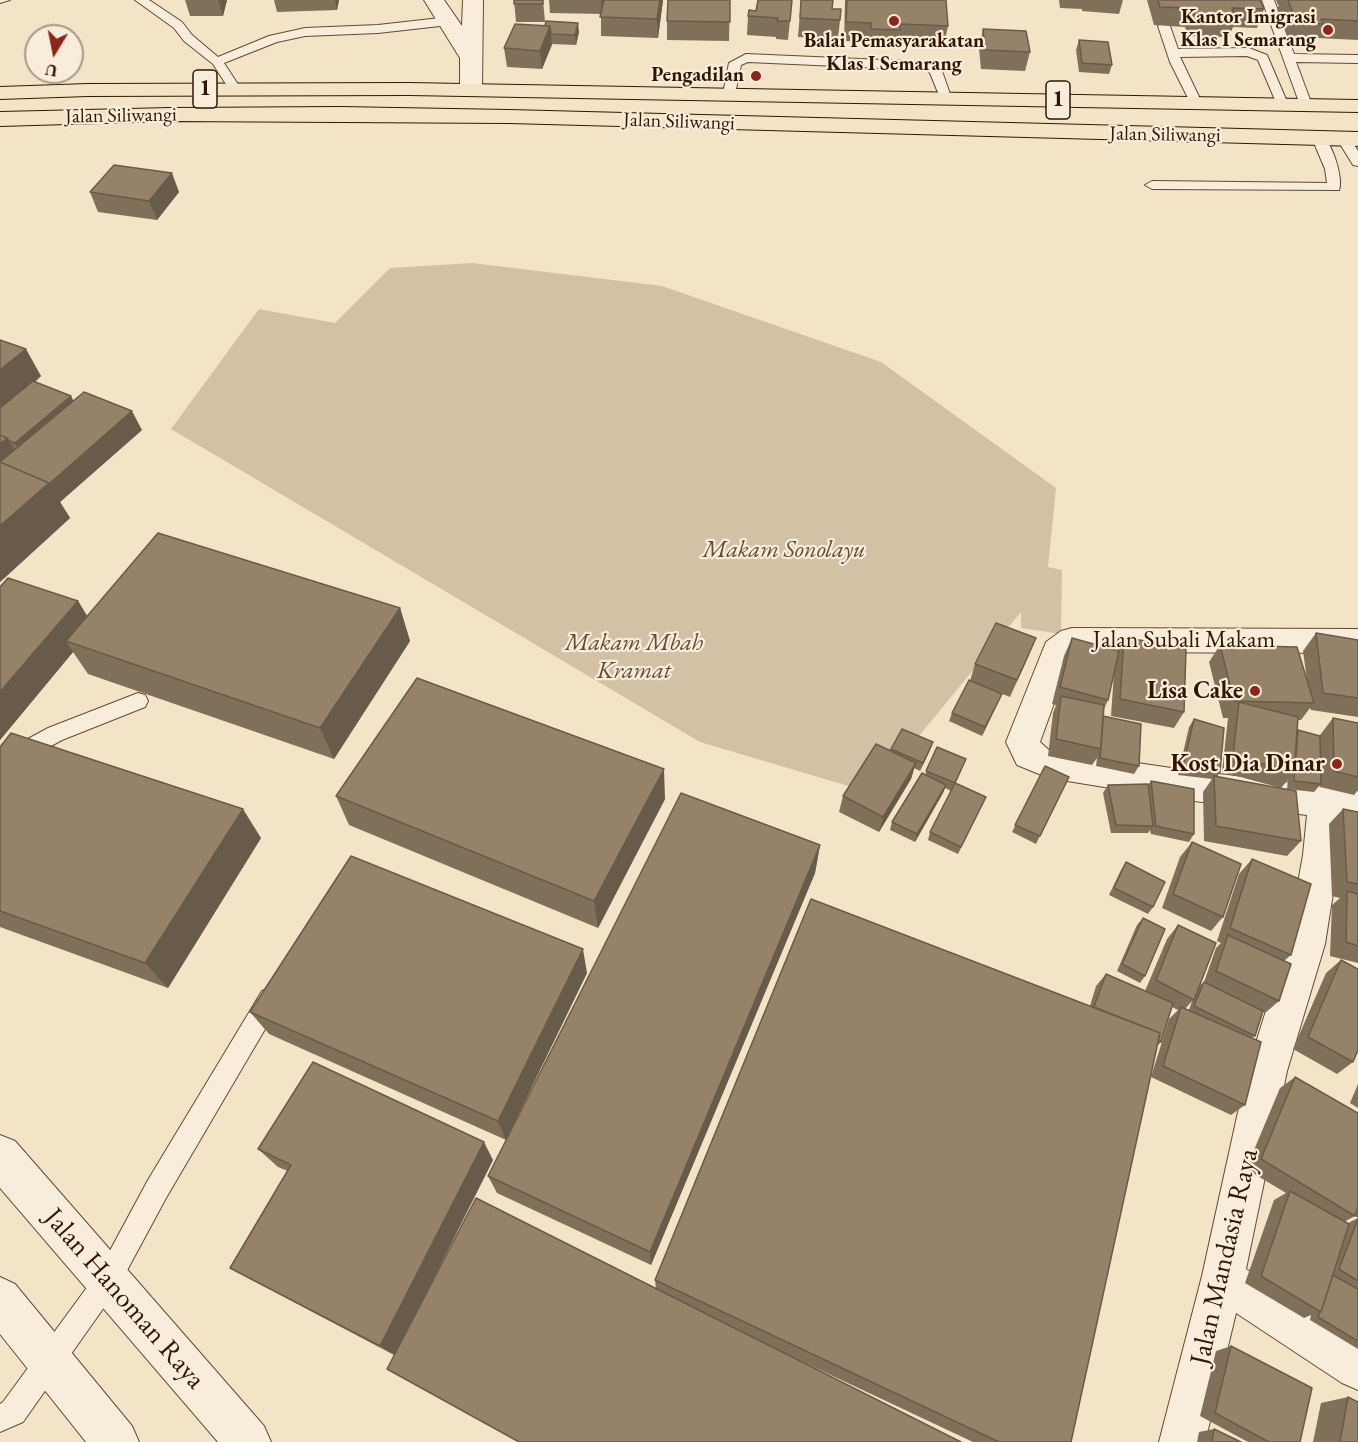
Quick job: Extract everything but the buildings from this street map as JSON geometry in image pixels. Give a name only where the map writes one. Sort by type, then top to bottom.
[{"type":"highway","name":"Jalan Siliwangi","points":[[0,93],[235,89],[471,89],[1358,106]]},
{"type":"highway","name":"Jalan Siliwangi","points":[[0,119],[388,113],[1351,139]]},
{"type":"street","points":[[434,0],[470,58]]},
{"type":"street","points":[[471,89],[473,0]]},
{"type":"street","name":"Jalan Subali Makam","points":[[1342,804],[1049,764],[1031,758],[1024,750],[1023,742],[1057,651],[1072,640],[1358,641]]},
{"type":"street","name":"Jalan Mandasia Raya","points":[[1182,1442],[1222,1279],[1282,1079],[1322,855],[1342,804]]},
{"type":"street","name":"Jalan Hanoman Raya","points":[[0,1156],[248,1442]]},
{"type":"street","points":[[1222,1279],[1358,1366]]},
{"type":"street","points":[[0,1299],[116,1442]]},
{"type":"lane","points":[[141,0],[178,26],[188,38],[217,62],[235,89]]},
{"type":"lane","points":[[1268,0],[1306,105]]},
{"type":"lane","points":[[217,62],[273,39],[305,32],[378,29],[449,21]]},
{"type":"lane","points":[[1164,26],[1173,53],[1196,103]]},
{"type":"lane","points":[[1173,53],[1249,52],[1263,58],[1282,104]]},
{"type":"lane","points":[[729,94],[735,63],[746,58],[929,66],[936,71],[945,98]]},
{"type":"lane","points":[[1288,58],[1358,59]]},
{"type":"lane","points":[[1152,185],[1334,187],[1335,183],[1319,138]]},
{"type":"lane","points":[[1351,139],[1358,162]]},
{"type":"lane","points":[[0,793],[33,747],[55,734],[138,701]]},
{"type":"lane","points":[[0,1418],[13,1412],[108,1280],[158,1189],[279,984]]},
{"type":"green space","name":"Makam Sonolayu","points":[[472,263],[662,286],[881,362],[1056,488],[1048,567],[1062,570],[1061,634],[1021,628],[1021,612],[872,793],[700,742],[171,429],[259,309],[335,323],[390,268]]},
{"type":"place","name":"Balai Pemasyarakatan Klas I Semarang","points":[[894,21]]},
{"type":"place","name":"Kantor Imigrasi Klas I Semarang","points":[[1328,30]]},
{"type":"place","name":"Pengadilan","points":[[756,76]]},
{"type":"place","name":"Lisa Cake","points":[[1255,691]]},
{"type":"place","name":"Kost Dia Dinar","points":[[1337,764]]},
{"type":"park label","name":"Makam Mbah Kramat","points":[[634,657]]}]
